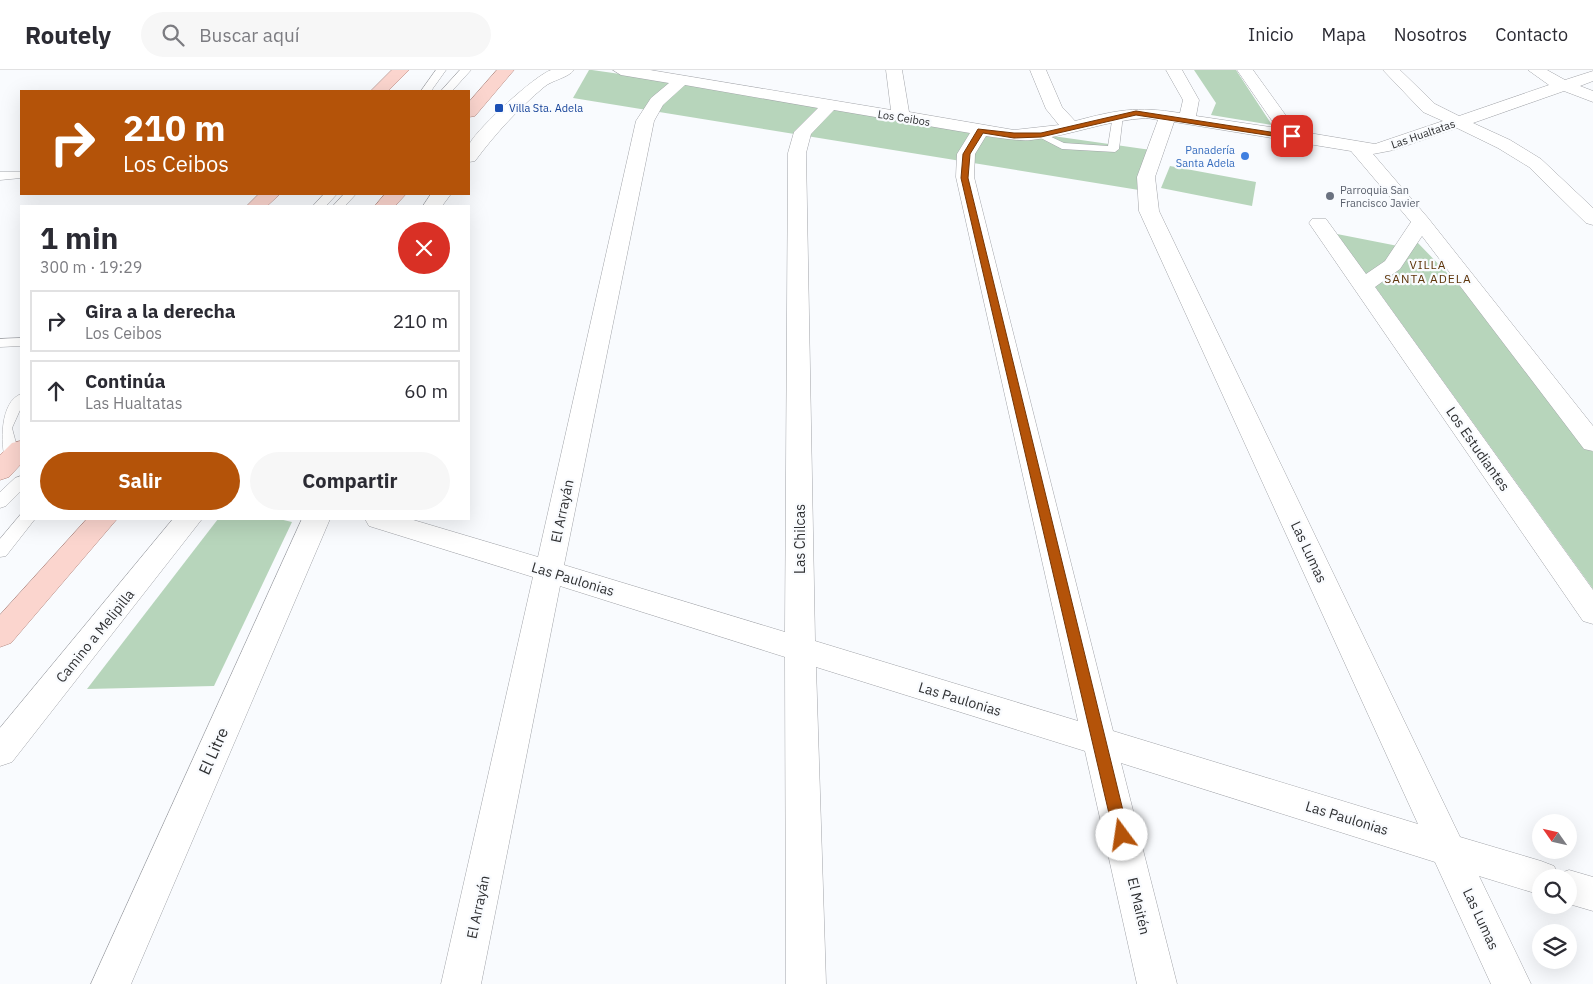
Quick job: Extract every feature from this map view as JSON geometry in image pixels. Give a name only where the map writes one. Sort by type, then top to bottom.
[{"type":"main road","points":[[380,90],[402,70]]},
{"type":"main road","points":[[470,111],[506,70]]},
{"type":"main road","points":[[257,205],[269,195]]},
{"type":"main road","points":[[385,205],[395,195]]},
{"type":"main road","points":[[0,634],[101,520]]},
{"type":"street","points":[[470,156],[483,138],[538,84],[549,76],[566,70]]},
{"type":"street","name":"Los Ceibos","points":[[621,70],[682,80],[749,84],[830,105],[1014,136],[1041,135],[1118,115],[1136,113],[1178,118]]},
{"type":"street","points":[[894,70],[901,117]]},
{"type":"street","points":[[1038,70],[1054,109],[1072,128]]},
{"type":"street","name":"Las Lumas","points":[[1174,70],[1191,100],[1178,118],[1146,176],[1149,211],[1511,984]]},
{"type":"street","points":[[1245,70],[1292,136]]},
{"type":"street","points":[[1391,70],[1422,102],[1458,123],[1504,144],[1535,163],[1593,218]]},
{"type":"street","points":[[1536,70],[1565,86],[1593,97]]},
{"type":"street","name":"Las Hualtatas","points":[[1178,118],[1358,148],[1382,148],[1593,76]]},
{"type":"street","name":"El Arrayán","points":[[461,984],[645,121],[657,102],[682,80]]},
{"type":"street","name":"Las Chilcas","points":[[806,984],[800,650],[797,153],[803,132],[830,105]]},
{"type":"street","name":"El Maitén","points":[[980,130],[966,154],[965,178],[1157,984]]},
{"type":"street","points":[[1358,148],[1422,222],[1593,443]]},
{"type":"street","name":"Los Estudiantes","points":[[1319,222],[1593,613]]},
{"type":"street","points":[[1363,286],[1393,265],[1422,222]]},
{"type":"street","name":"Camino a Melipilla","points":[[0,752],[187,520]]},
{"type":"street","name":"El Litre","points":[[111,984],[316,520]]},
{"type":"street","name":"Las Paulonias","points":[[382,520],[1532,875]]},
{"type":"street","points":[[1577,889],[1593,894]]},
{"type":"lane","points":[[427,90],[441,70]]},
{"type":"lane","points":[[447,90],[466,70]]},
{"type":"lane","points":[[1041,135],[1062,146],[1111,150],[1113,149],[1118,115]]},
{"type":"lane","points":[[0,176],[20,175]]},
{"type":"lane","points":[[320,205],[330,195]]},
{"type":"lane","points":[[340,205],[349,195]]},
{"type":"lane","points":[[0,343],[20,342]]},
{"type":"lane","points":[[11,459],[4,428],[15,405],[20,400]]},
{"type":"lane","points":[[0,502],[20,483]]},
{"type":"lane","points":[[0,551],[25,520]]},
{"type":"green space","points":[[589,70],[1158,151],[1145,191],[573,98]]},
{"type":"green space","points":[[1194,70],[1236,70],[1272,125],[1211,115],[1216,103]]},
{"type":"green space","points":[[1170,166],[1256,182],[1252,206],[1161,188]]},
{"type":"green space","points":[[1337,234],[1398,246],[1416,241],[1482,309],[1593,452],[1593,589]]},
{"type":"green space","points":[[217,520],[283,520],[292,522],[214,686],[87,689]]},
{"type":"place","name":"Villa Sta. Adela","points":[[499,108]]},
{"type":"place","name":"Panadería Santa Adela","points":[[1245,156]]},
{"type":"place","name":"Parroquia San Francisco Javier","points":[[1330,196]]},
{"type":"district","name":"VILLA SANTA ADELA","points":[[1428,271]]},
{"type":"route","points":[[1122,835],[965,178],[966,154],[980,130],[1014,136],[1041,135],[1126,113],[1158,114],[1292,136]]}]
